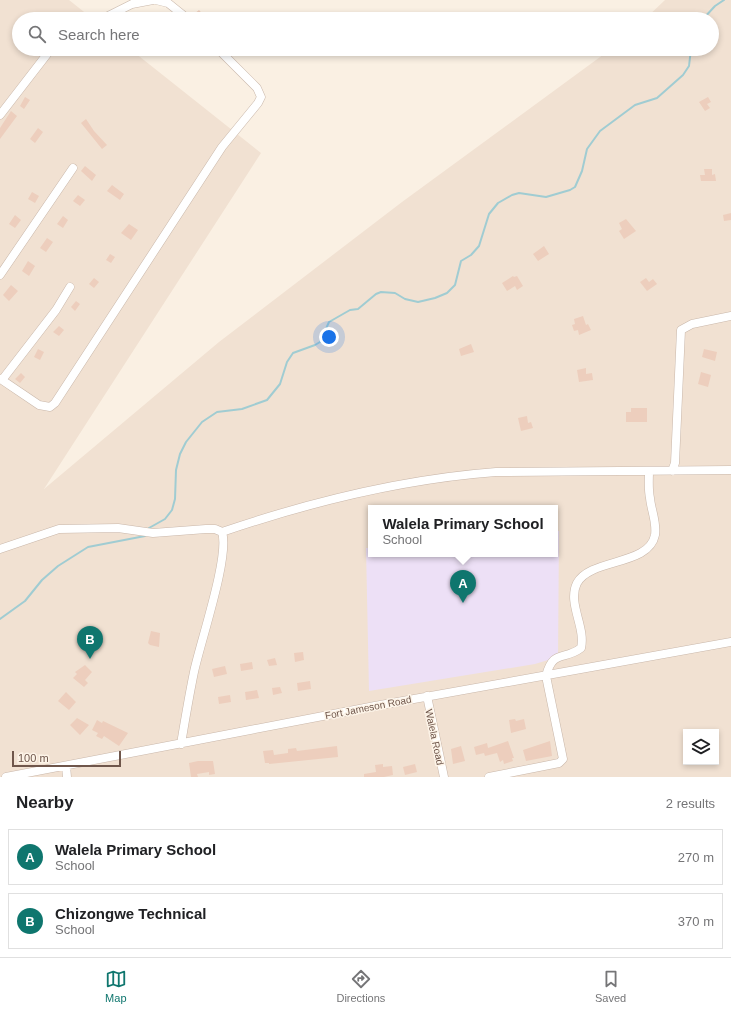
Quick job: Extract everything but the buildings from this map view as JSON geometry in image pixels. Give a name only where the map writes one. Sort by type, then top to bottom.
[{"type":"street","points":[[116,12],[132,4],[155,0],[168,3],[179,12]]},
{"type":"street","points":[[0,115],[46,56]]},
{"type":"street","points":[[70,287],[56,310],[1,379],[39,404],[50,407],[55,403],[222,147],[258,103],[261,97],[257,88],[225,56]]},
{"type":"street","points":[[0,275],[73,168]]},
{"type":"street","points":[[672,471],[675,463],[681,330],[692,324],[731,316]]},
{"type":"street","points":[[0,549],[59,530],[118,528],[153,533],[215,529],[222,532],[263,518],[347,496],[412,483],[474,474],[496,472],[731,470]]},
{"type":"street","points":[[489,777],[559,763],[563,759],[546,676],[549,664],[558,657],[576,652],[581,648],[583,640],[574,594],[577,583],[585,573],[640,553],[648,547],[655,536],[655,523],[650,498],[649,471]]},
{"type":"street","points":[[181,744],[194,672],[222,559],[225,540],[222,532]]},
{"type":"street","name":"Fort Jameson Road","points":[[6,777],[427,696],[731,642]]},
{"type":"street","name":"Walela Road","points":[[427,696],[444,777]]},
{"type":"street","points":[[66,766],[68,777]]},
{"type":"shaded area","points":[[0,0],[69,0],[84,12],[12,12],[12,56],[139,56],[261,153],[44,489],[219,342],[402,202],[601,56],[719,56],[719,12],[652,12],[665,0],[731,0],[731,777],[0,777]]},
{"type":"shaded area","points":[[559,531],[558,657],[535,664],[369,691],[366,548],[368,548],[368,557],[558,557]]},
{"type":"waterway","points":[[709,12],[724,0]]},
{"type":"waterway","points":[[149,528],[165,519],[172,510],[175,499],[176,470],[180,454],[186,442],[202,422],[217,412],[242,409],[267,400],[280,384],[287,362],[293,353],[320,342],[329,322],[350,310],[358,309],[376,294],[381,292],[395,293],[405,299],[418,302],[435,298],[447,293],[455,285],[461,261],[471,255],[479,246],[489,214],[498,203],[512,195],[519,193],[546,197],[570,190],[575,187],[582,171],[587,149],[600,131],[635,105],[657,98],[683,75],[689,66],[690,56]]},
{"type":"waterway","points":[[0,619],[25,601],[42,580],[58,566],[88,547],[145,536]]},
{"type":"place","name":"Walela Primary School","points":[[463,603]]},
{"type":"place","name":"Chizongwe Technical","points":[[90,659]]}]
